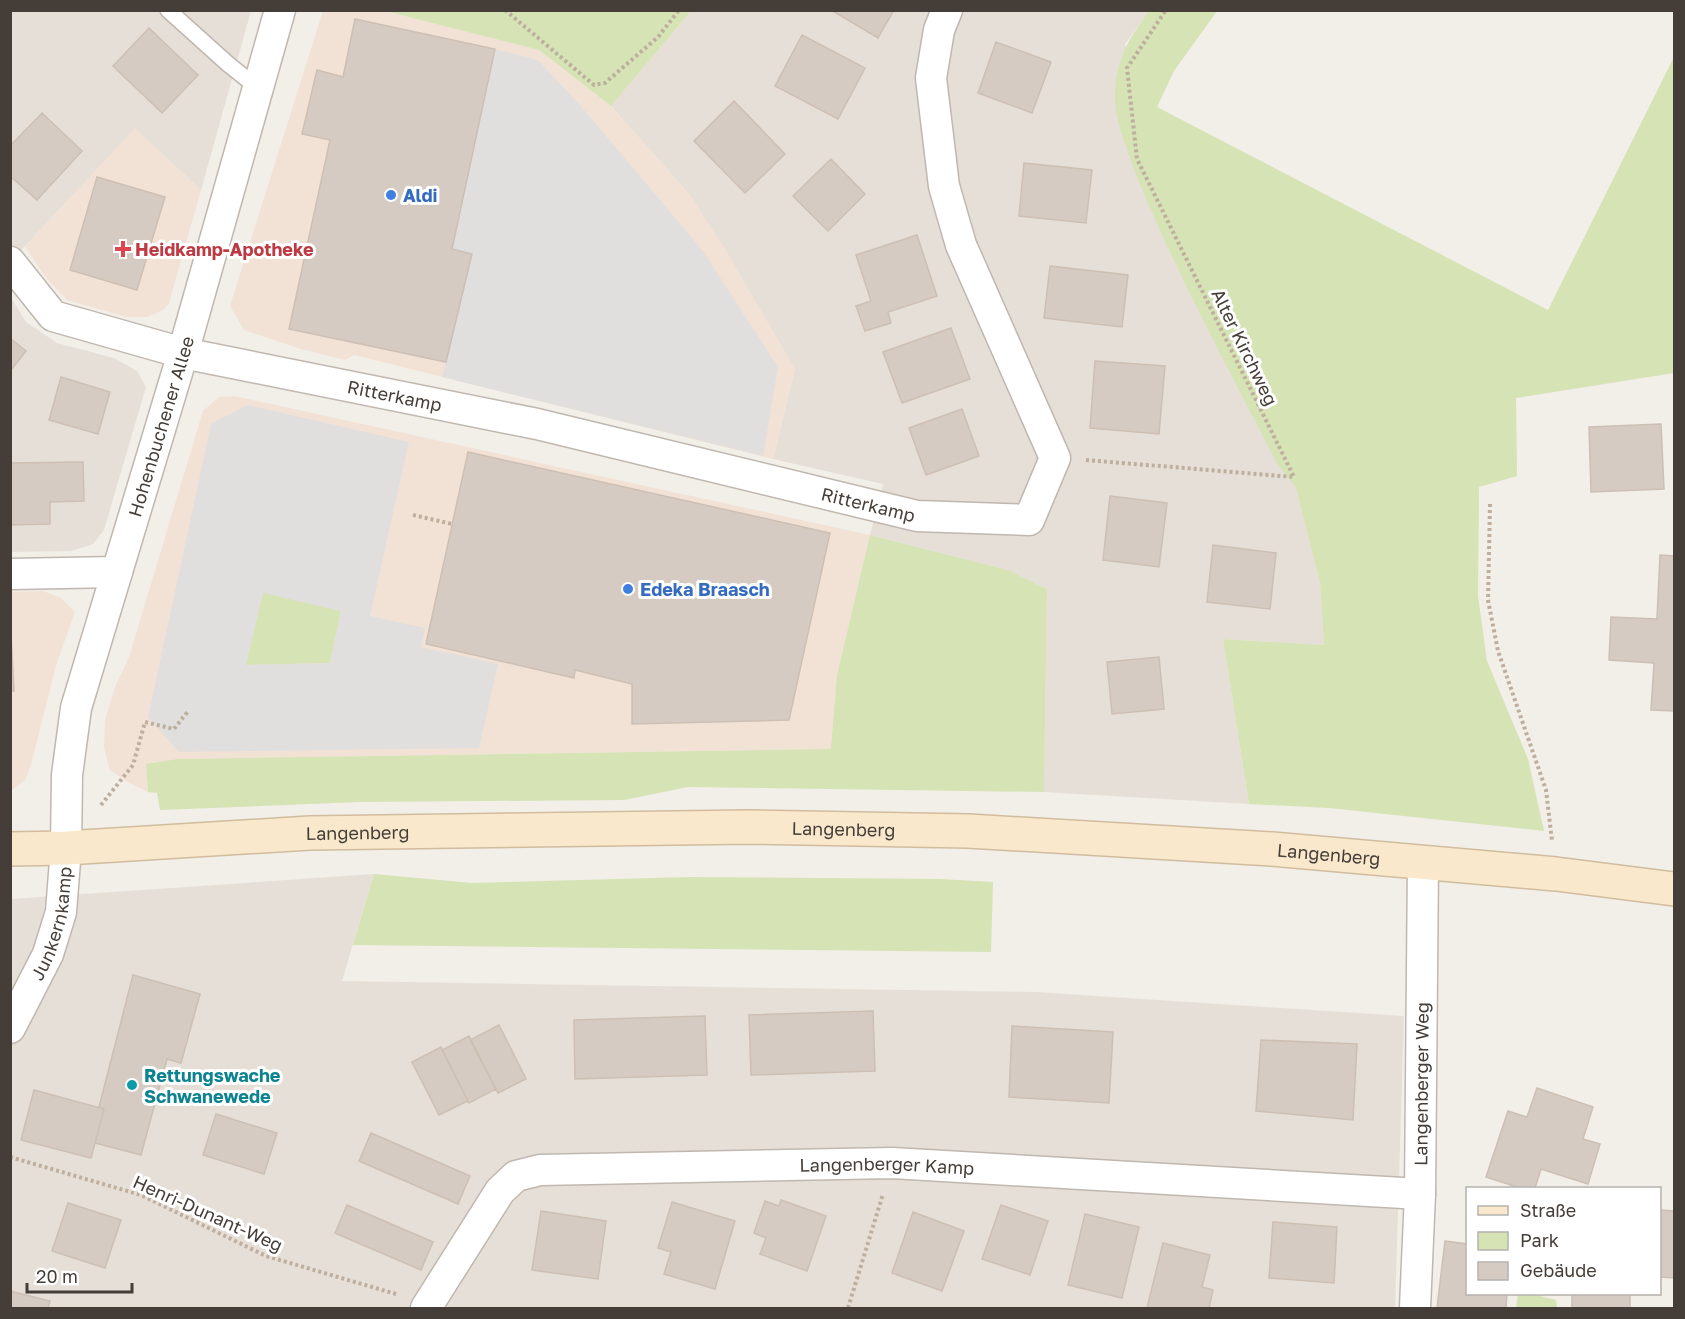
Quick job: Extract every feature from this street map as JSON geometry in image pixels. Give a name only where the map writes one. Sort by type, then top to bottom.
[{"type":"main road","name":"Langenberg","points":[[10,849],[66,848],[310,833],[749,827],[968,831],[1272,849],[1556,874],[1674,889]]},
{"type":"street","name":"Hohenbuchener Allee","points":[[66,848],[67,776],[76,708],[183,353],[280,10]]},
{"type":"street","points":[[947,10],[939,30],[931,78],[944,186],[961,244],[1055,458]]},
{"type":"street","points":[[10,262],[53,316],[183,353]]},
{"type":"street","name":"Ritterkamp","points":[[183,353],[537,424],[917,516],[1029,520],[1055,458]]},
{"type":"street","points":[[10,574],[117,572]]},
{"type":"street","name":"Junkernkamp","points":[[10,1028],[48,954],[61,912],[66,848]]},
{"type":"street","name":"Langenberger Weg","points":[[1415,1308],[1420,1194],[1423,862]]},
{"type":"street","name":"Langenberger Kamp","points":[[427,1306],[500,1191],[516,1176],[540,1170],[892,1164],[1420,1194]]},
{"type":"lane","points":[[168,10],[258,88]]},
{"type":"path","points":[[505,10],[594,85],[605,83],[649,45],[679,10]]},
{"type":"path","name":"Alter Kirchweg","points":[[1055,458],[1294,477],[1137,159],[1127,68],[1166,10]]},
{"type":"path","points":[[1490,504],[1488,600],[1498,651],[1546,790],[1556,874]]},
{"type":"path","points":[[413,515],[452,524]]},
{"type":"path","points":[[66,848],[133,765],[145,722],[174,729],[189,710]]},
{"type":"path","name":"Henri-Dunant-Weg","points":[[10,1157],[141,1195],[266,1256],[427,1306]]},
{"type":"path","points":[[848,1308],[892,1164]]},
{"type":"shaded area","points":[[11,11],[251,11],[201,190],[135,129],[11,261]]},
{"type":"shaded area","points":[[323,11],[385,11],[539,50],[611,106],[690,195],[727,252],[795,369],[773,459],[354,355],[345,360],[301,349],[244,330],[230,306]]},
{"type":"shaded area","points":[[691,11],[1149,11],[1125,44],[1278,465],[1296,487],[1320,583],[1324,645],[1223,639],[1249,804],[1044,792],[1047,589],[1008,570],[870,535],[883,484],[773,459],[795,369],[690,195],[611,106]]},
{"type":"shaded area","points":[[495,49],[538,60],[580,105],[703,251],[778,367],[763,456],[442,377],[472,254],[452,249]]},
{"type":"shaded area","points":[[135,128],[201,190],[169,303],[163,310],[147,317],[127,317],[67,300],[46,278],[25,246]]},
{"type":"shaded area","points":[[10,296],[26,322],[57,343],[114,358],[137,371],[146,387],[104,530],[93,544],[71,551],[11,552]]},
{"type":"shaded area","points":[[234,396],[870,535],[837,675],[832,749],[177,759],[146,764],[148,792],[129,783],[110,770],[104,747],[105,720],[115,687],[129,657],[203,411],[219,397]]},
{"type":"shaded area","points":[[247,405],[409,442],[370,616],[425,628],[421,647],[498,664],[479,748],[179,752],[148,717],[211,424]],"holes":[[[263,593],[341,611],[330,663],[246,665]]]},
{"type":"shaded area","points":[[43,591],[61,598],[75,612],[57,662],[31,765],[25,780],[11,791],[11,592]]},
{"type":"shaded area","points":[[374,874],[342,981],[1036,992],[1404,1016],[1395,1308],[11,1308],[11,899]]},
{"type":"green space","points":[[691,10],[611,106],[539,50],[385,11]]},
{"type":"green space","points":[[1149,11],[1217,11],[1174,71],[1157,107],[1548,310],[1674,57],[1674,373],[1516,398],[1517,476],[1479,487],[1478,596],[1487,661],[1528,759],[1544,831],[1329,808],[1249,804],[1223,639],[1324,645],[1320,583],[1296,488],[1278,465],[1194,301],[1147,201],[1123,138],[1115,102],[1117,76],[1123,53]]},
{"type":"green space","points":[[870,535],[1008,570],[1047,589],[1044,792],[688,787],[624,800],[359,802],[160,810],[157,793],[148,792],[146,764],[177,759],[831,749],[837,675]]},
{"type":"green space","points":[[263,592],[341,611],[330,663],[245,665]]},
{"type":"green space","points":[[374,874],[472,883],[688,877],[940,879],[993,882],[991,952],[353,945]]},
{"type":"green space","points":[[1518,1295],[1535,1295],[1556,1300],[1557,1308],[1516,1308]]},
{"type":"building","points":[[831,10],[894,10],[878,38]]},
{"type":"building","name":"Aldi","points":[[355,19],[495,49],[452,249],[472,254],[446,362],[289,329],[330,140],[302,134],[317,70],[343,77]]},
{"type":"building","points":[[149,28],[198,75],[162,113],[113,66]]},
{"type":"building","points":[[802,35],[865,68],[838,119],[775,86]]},
{"type":"building","points":[[996,42],[1051,62],[1032,113],[978,93]]},
{"type":"building","points":[[734,101],[785,154],[745,193],[694,141]]},
{"type":"building","points":[[42,113],[82,151],[37,200],[10,176],[10,146]]},
{"type":"building","points":[[831,159],[865,194],[828,231],[793,196]]},
{"type":"building","points":[[1024,163],[1092,170],[1086,223],[1019,216]]},
{"type":"building","points":[[97,177],[165,197],[137,290],[70,270]]},
{"type":"building","points":[[917,235],[937,296],[888,312],[891,323],[865,331],[856,306],[871,301],[856,255]]},
{"type":"building","points":[[1050,266],[1128,275],[1122,327],[1044,318]]},
{"type":"building","points":[[951,328],[970,379],[902,403],[883,352]]},
{"type":"building","points":[[10,338],[26,351],[10,371]]},
{"type":"building","points":[[1095,361],[1165,366],[1159,434],[1090,428]]},
{"type":"building","points":[[61,377],[110,392],[98,434],[49,420]]},
{"type":"building","points":[[962,409],[979,456],[926,475],[909,428]]},
{"type":"building","points":[[1661,424],[1664,489],[1591,492],[1589,427]]},
{"type":"building","name":"Edeka Braasch","points":[[468,452],[830,533],[789,720],[632,724],[632,684],[575,670],[574,678],[426,644]]},
{"type":"building","points":[[83,462],[84,501],[50,502],[50,524],[10,525],[10,463]]},
{"type":"building","points":[[1110,496],[1167,503],[1159,567],[1103,560]]},
{"type":"building","points":[[1213,545],[1276,553],[1270,609],[1207,602]]},
{"type":"building","points":[[1660,555],[1674,556],[1674,711],[1651,710],[1654,663],[1609,660],[1611,617],[1657,619]]},
{"type":"building","points":[[10,612],[14,691],[10,691]]},
{"type":"building","points":[[1159,657],[1164,709],[1112,714],[1107,662]]},
{"type":"building","name":"Rettungswache Schwanewede","points":[[133,975],[200,994],[181,1063],[167,1059],[141,1155],[95,1143],[104,1109],[99,1107]]},
{"type":"building","points":[[873,1011],[875,1071],[751,1075],[749,1015]]},
{"type":"building","points":[[705,1016],[707,1075],[575,1079],[574,1020]]},
{"type":"building","points":[[499,1025],[526,1079],[498,1093],[470,1040]]},
{"type":"building","points":[[1012,1026],[1113,1032],[1109,1103],[1009,1097]]},
{"type":"building","points":[[469,1036],[496,1089],[469,1103],[442,1050]]},
{"type":"building","points":[[1261,1040],[1357,1044],[1353,1120],[1256,1111]]},
{"type":"building","points":[[441,1047],[468,1101],[439,1115],[412,1062]]},
{"type":"building","points":[[1537,1088],[1593,1107],[1583,1139],[1600,1144],[1588,1184],[1541,1169],[1535,1187],[1517,1187],[1486,1177],[1508,1111],[1527,1117]]},
{"type":"building","points":[[34,1090],[104,1109],[91,1158],[21,1140]]},
{"type":"building","points":[[216,1114],[277,1133],[264,1174],[203,1155]]},
{"type":"building","points":[[371,1133],[470,1176],[458,1204],[359,1161]]},
{"type":"building","points":[[781,1200],[826,1216],[807,1271],[760,1254],[766,1238],[754,1233],[765,1201],[779,1206]]},
{"type":"building","points":[[672,1202],[735,1221],[715,1289],[664,1274],[671,1252],[658,1248]]},
{"type":"building","points":[[68,1203],[121,1220],[105,1268],[52,1251]]},
{"type":"building","points":[[347,1205],[433,1242],[421,1270],[335,1233]]},
{"type":"building","points":[[1001,1205],[1048,1221],[1030,1275],[982,1259]]},
{"type":"building","points":[[1661,1210],[1674,1211],[1674,1278],[1661,1277]]},
{"type":"building","points":[[541,1211],[606,1221],[598,1279],[532,1270]]},
{"type":"building","points":[[913,1212],[964,1231],[942,1291],[892,1273]]},
{"type":"building","points":[[1085,1214],[1139,1227],[1122,1298],[1068,1285]]},
{"type":"building","points":[[1273,1222],[1337,1227],[1334,1283],[1269,1278]]},
{"type":"building","points":[[1445,1241],[1466,1244],[1466,1295],[1507,1295],[1506,1308],[1437,1308]]},
{"type":"building","points":[[1163,1243],[1210,1255],[1202,1287],[1213,1290],[1209,1308],[1147,1308]]},
{"type":"building","points":[[10,1291],[50,1301],[48,1308],[10,1308]]},
{"type":"building","points":[[1572,1295],[1630,1295],[1630,1308],[1572,1308]]},
{"type":"place","name":"Aldi","points":[[391,195]]},
{"type":"place","name":"Heidkamp-Apotheke","points":[[123,249]]},
{"type":"place","name":"Edeka Braasch","points":[[628,589]]},
{"type":"place","name":"Rettungswache Schwanewede","points":[[132,1085]]}]
